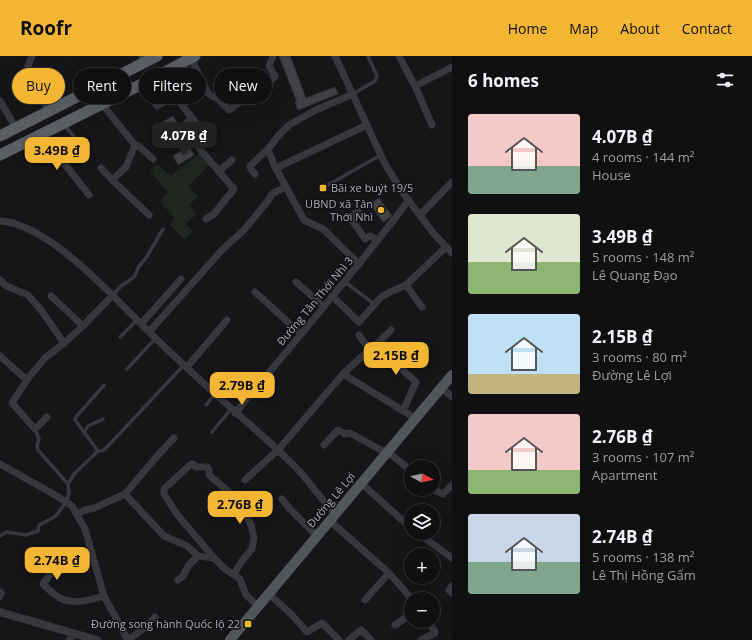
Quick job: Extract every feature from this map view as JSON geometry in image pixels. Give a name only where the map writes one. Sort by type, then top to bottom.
[{"type":"highway","points":[[0,136],[14,125],[46,105],[143,56]]},
{"type":"highway","points":[[0,129],[14,125],[157,56]]},
{"type":"highway","points":[[171,68],[190,57]]},
{"type":"highway","points":[[0,147],[190,57]]},
{"type":"highway","points":[[0,155],[102,104]]},
{"type":"main road","name":"Đường Lê Lợi","points":[[230,640],[452,375]]},
{"type":"street","points":[[32,56],[26,71],[46,105]]},
{"type":"street","points":[[190,57],[208,93],[217,98],[230,110],[274,78],[275,76],[270,66],[273,56]]},
{"type":"street","points":[[335,56],[381,155],[408,200],[434,234],[452,253]]},
{"type":"street","points":[[399,56],[415,86],[432,125]]},
{"type":"street","points":[[415,86],[452,67]]},
{"type":"street","points":[[255,174],[250,169],[250,166],[268,149],[279,134],[289,125],[316,110],[353,94]]},
{"type":"street","points":[[0,101],[14,125]]},
{"type":"street","points":[[102,104],[135,145],[140,147],[153,159]]},
{"type":"street","points":[[181,104],[205,135],[205,139],[198,146],[234,189],[214,214],[206,219]]},
{"type":"street","points":[[276,168],[367,125]]},
{"type":"street","points":[[41,134],[89,195]]},
{"type":"street","points":[[112,180],[126,167],[135,145]]},
{"type":"street","points":[[268,149],[276,168],[304,220],[323,229],[359,264]]},
{"type":"street","points":[[219,171],[232,160]]},
{"type":"street","points":[[101,168],[149,215]]},
{"type":"street","points":[[420,215],[452,182]]},
{"type":"street","points":[[149,332],[222,250],[244,230],[268,202],[273,193],[286,187]]},
{"type":"street","name":"Đường Tân Thới Nhì 3","points":[[233,411],[301,334],[359,264],[408,200]]},
{"type":"street","points":[[358,211],[350,217],[365,239],[370,236],[378,240]]},
{"type":"street","points":[[0,221],[25,228],[49,240],[113,295],[185,366],[233,411],[278,450],[303,476],[332,517],[390,573],[406,592]]},
{"type":"street","points":[[332,296],[360,322],[381,297],[406,285],[446,246]]},
{"type":"street","points":[[139,322],[181,279]]},
{"type":"street","points":[[0,280],[5,285],[28,295],[41,310],[64,343]]},
{"type":"street","points":[[296,282],[323,306]]},
{"type":"street","points":[[406,285],[422,307]]},
{"type":"street","points":[[255,292],[301,334]]},
{"type":"street","points":[[47,417],[35,429],[12,403],[27,380],[45,358],[83,326],[113,295]]},
{"type":"street","points":[[51,296],[83,326]]},
{"type":"street","points":[[185,366],[227,320]]},
{"type":"street","points":[[245,480],[278,450],[343,374],[390,330]]},
{"type":"street","points":[[360,335],[363,341],[391,362],[395,363],[416,382],[403,411]]},
{"type":"street","points":[[0,356],[27,380]]},
{"type":"street","points":[[343,374],[415,418]]},
{"type":"street","points":[[442,388],[452,397]]},
{"type":"street","points":[[324,445],[338,430],[345,434],[350,433],[381,450],[387,451],[404,466]]},
{"type":"street","points":[[78,514],[125,494],[174,438]]},
{"type":"street","points":[[0,464],[66,502],[72,506],[78,514],[85,529],[104,596],[128,640],[155,618]]},
{"type":"street","points":[[234,574],[252,549],[254,537],[251,526],[245,513],[230,493],[209,475],[209,470],[207,467],[196,467],[193,464],[190,464],[163,491],[176,513],[214,558],[240,579],[246,594],[258,606]]},
{"type":"street","points":[[361,483],[404,522]]},
{"type":"street","points":[[440,493],[443,494],[452,485]]},
{"type":"street","points":[[125,494],[161,534],[187,546],[198,556],[214,558]]},
{"type":"street","points":[[282,498],[290,509],[317,536]]},
{"type":"street","points":[[428,540],[452,558]]},
{"type":"street","points":[[178,580],[183,576],[189,565],[198,556]]},
{"type":"street","points":[[56,566],[43,584],[60,598],[70,601],[80,601],[104,596]]},
{"type":"street","points":[[364,600],[390,573]]},
{"type":"street","points":[[452,586],[449,590],[452,593]]},
{"type":"street","points":[[269,594],[291,614],[307,632],[322,623],[339,640]]},
{"type":"street","points":[[0,612],[71,637],[97,640]]},
{"type":"street","points":[[395,625],[404,619]]},
{"type":"street","points":[[421,640],[435,633],[432,628]]},
{"type":"street","points":[[349,640],[361,630],[371,640]]},
{"type":"lane","points":[[353,94],[376,81],[377,76],[368,56]]},
{"type":"lane","points":[[63,124],[77,140]]},
{"type":"lane","points":[[326,186],[381,155]]},
{"type":"lane","points":[[113,295],[120,287],[134,277],[139,266],[146,258],[163,230]]},
{"type":"lane","points":[[344,281],[374,304]]},
{"type":"lane","points":[[120,337],[139,322]]},
{"type":"lane","points":[[127,369],[156,338]]},
{"type":"lane","points":[[68,484],[74,474],[98,451],[102,451],[106,448],[185,366]]},
{"type":"lane","points":[[98,451],[75,422],[76,417],[104,386]]},
{"type":"lane","points":[[206,405],[215,394]]},
{"type":"lane","points":[[212,432],[233,411]]},
{"type":"lane","points":[[84,432],[88,426],[103,419]]},
{"type":"lane","points":[[0,536],[7,532],[26,535],[38,531],[40,523],[56,516],[66,502],[69,494],[68,484],[38,450],[37,446],[39,439],[35,429]]},
{"type":"lane","points":[[0,599],[3,592],[1,590]]},
{"type":"shaded area","points":[[200,153],[210,164],[188,186],[198,197],[189,205],[197,214],[186,224],[193,231],[185,240],[170,225],[175,218],[160,202],[168,192],[150,171],[157,164],[171,176]]},
{"type":"building","points":[[279,56],[290,56],[306,98],[335,87],[338,94],[298,110],[295,102],[297,102]]},
{"type":"building","points":[[173,116],[186,139],[171,148],[157,125]]},
{"type":"building","points":[[188,118],[200,139],[193,143],[181,123]]},
{"type":"building","points":[[189,146],[194,155],[178,165],[173,156]]},
{"type":"building","name":"UBND xã Tân Thới Nhì","points":[[379,198],[392,216],[383,222],[370,204]]},
{"type":"place","name":"Bãi xe buýt 19/5","points":[[323,188]]},
{"type":"place","name":"UBND xã Tân Thới Nhì","points":[[381,210]]},
{"type":"place","name":"Đường song hành Quốc lộ 22","points":[[248,624]]}]
